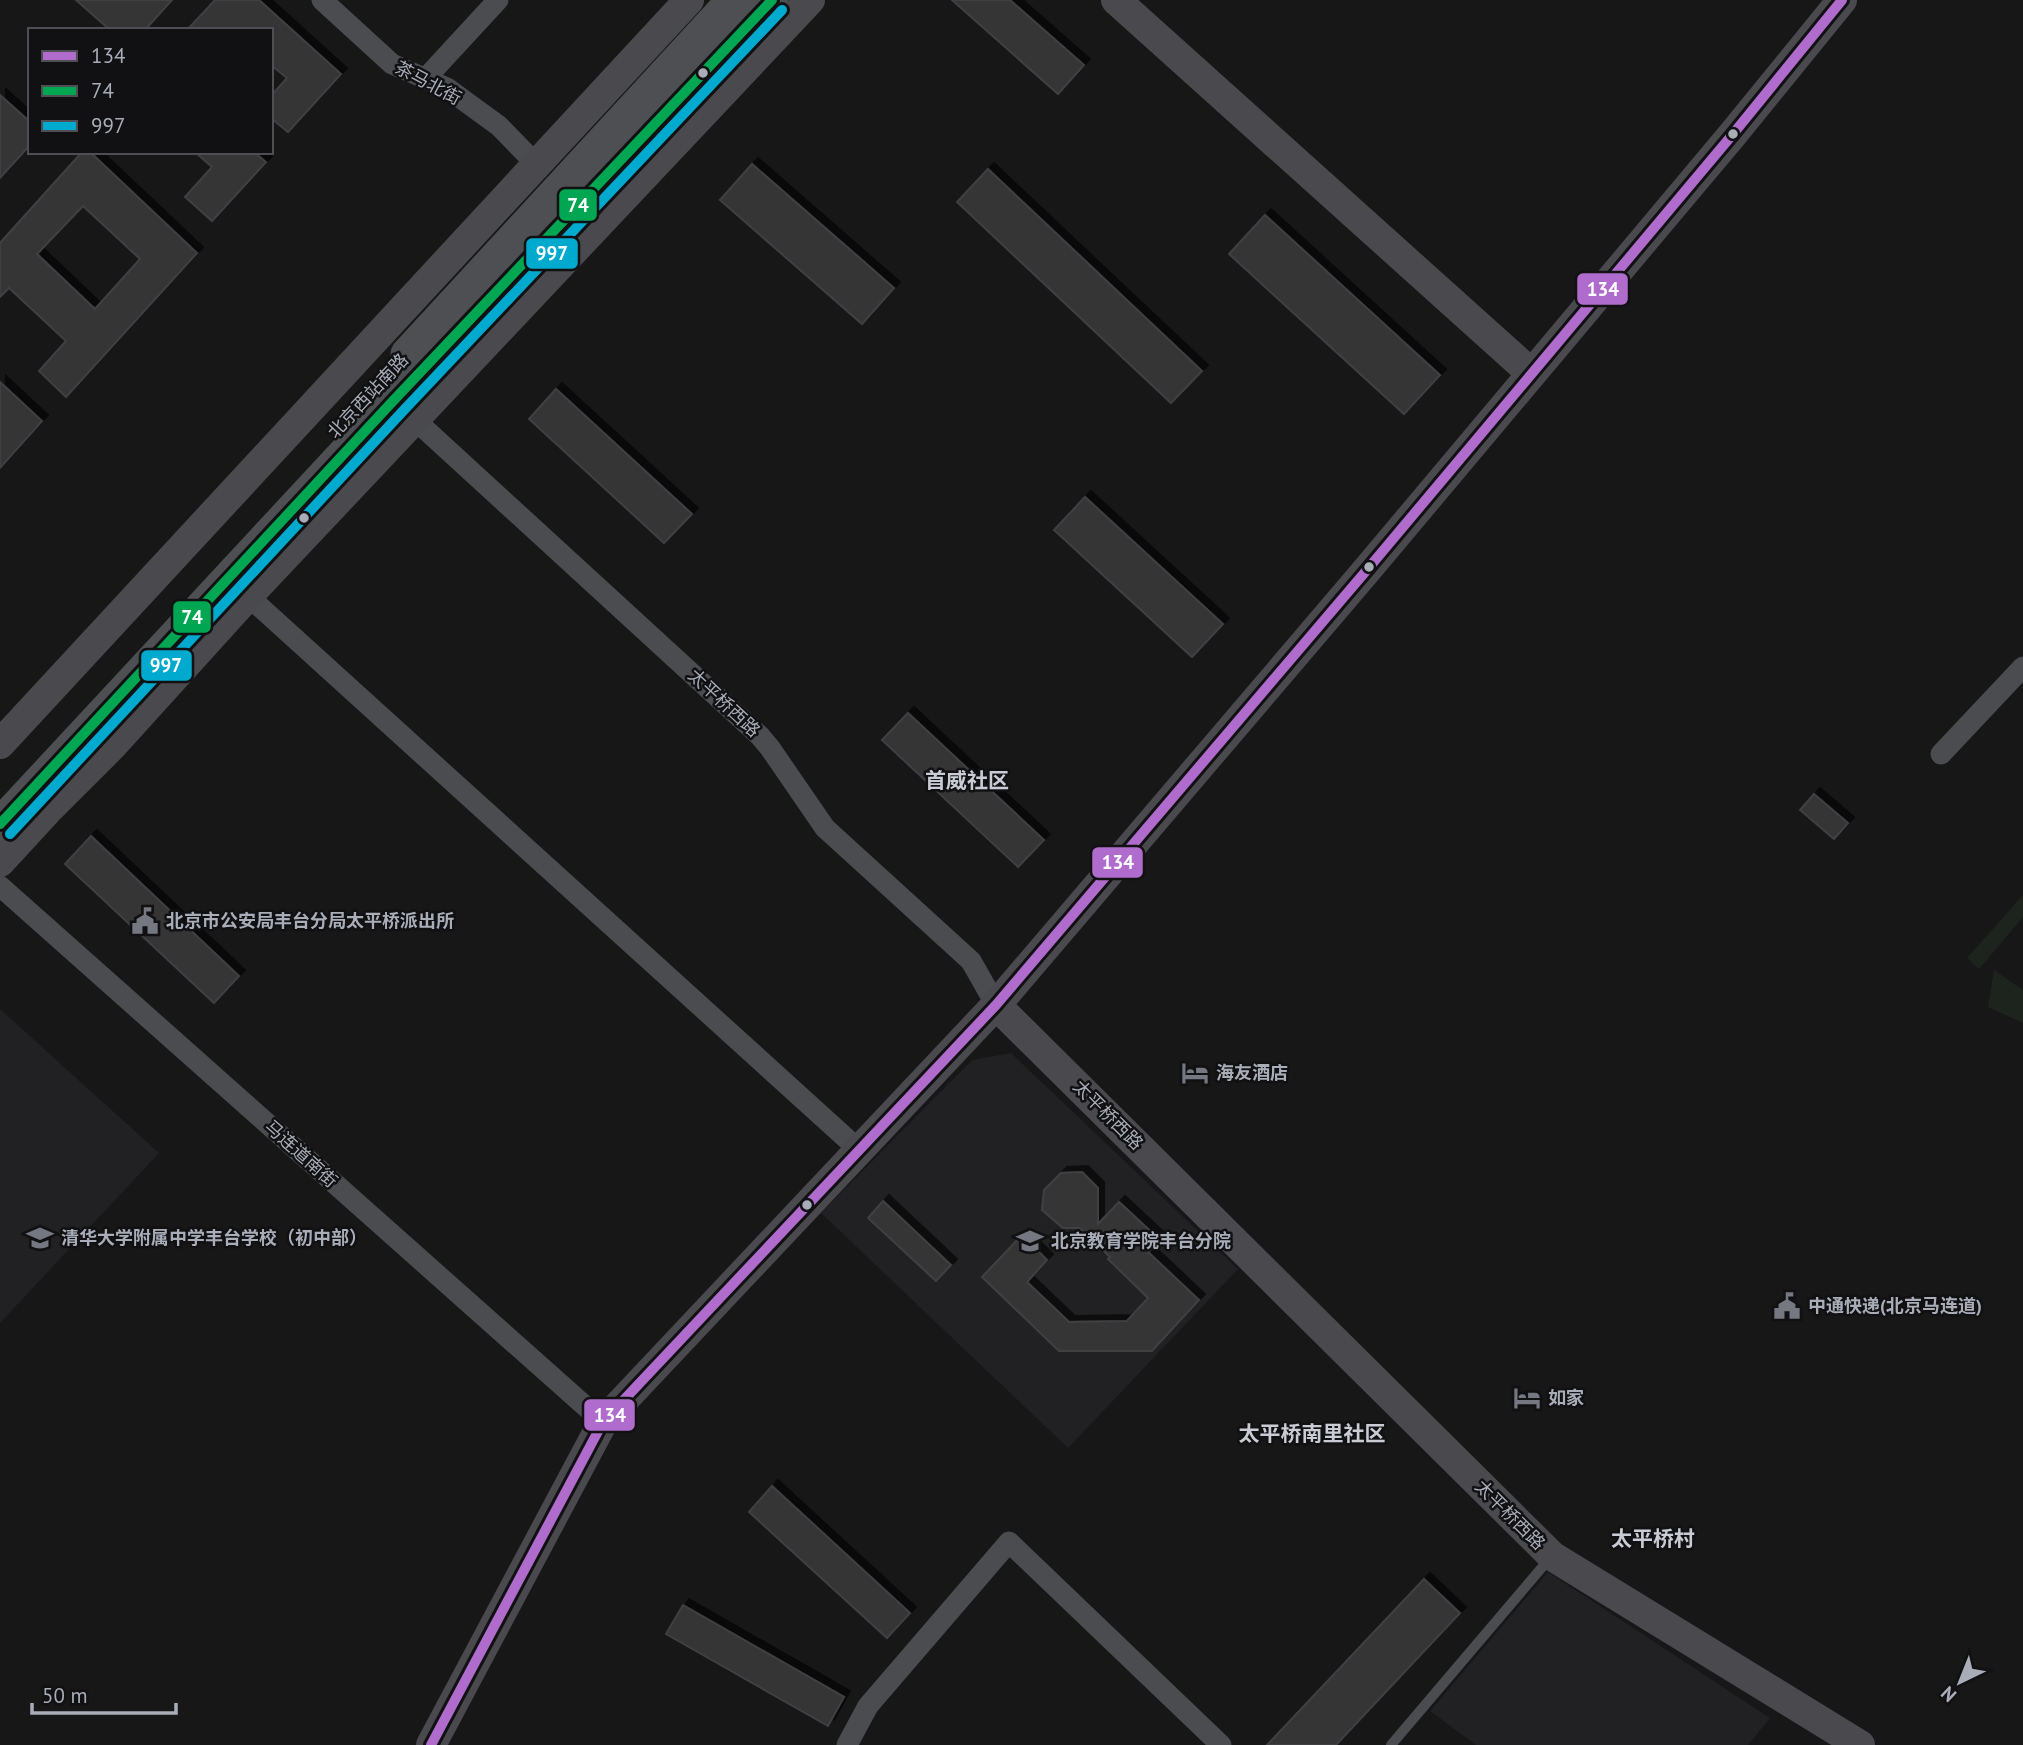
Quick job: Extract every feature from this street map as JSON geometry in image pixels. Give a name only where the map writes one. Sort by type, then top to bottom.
[{"type":"main road","name":"北京西站南路","points":[[0,790],[733,0]]},
{"type":"main road","name":"北京西站南路","points":[[0,824],[393,401],[772,0]]},
{"type":"street","name":"茶马北街","points":[[322,0],[391,64],[446,89],[499,126],[536,164]]},
{"type":"street","points":[[426,78],[498,0]]},
{"type":"street","name":"北京西站南路","points":[[0,744],[689,0]]},
{"type":"street","points":[[0,862],[113,745],[248,596],[810,0]]},
{"type":"street","points":[[1116,0],[1531,373]]},
{"type":"street","points":[[431,1745],[603,1422],[996,1005],[1734,134],[1842,0]]},
{"type":"street","name":"太平桥西路","points":[[414,419],[760,736],[825,828],[971,961],[996,1005],[1552,1556],[1860,1745]]},
{"type":"street","points":[[248,596],[858,1149]]},
{"type":"street","points":[[1941,754],[2023,667]]},
{"type":"street","name":"马连道南街","points":[[0,886],[603,1422]]},
{"type":"street","points":[[847,1745],[868,1706],[1009,1542],[1221,1745]]},
{"type":"lane","points":[[1391,1745],[1552,1556]]},
{"type":"shaded area","points":[[2023,895],[2023,917],[1979,969],[1967,958]]},
{"type":"shaded area","points":[[1994,970],[2023,990],[2023,1023],[1988,1007]]},
{"type":"shaded area","name":"清华大学附属中学丰台学校（初中部）","points":[[0,1009],[159,1153],[0,1323]]},
{"type":"shaded area","name":"北京教育学院丰台分院","points":[[1011,1053],[1238,1269],[1068,1448],[821,1213],[972,1060]]},
{"type":"shaded area","points":[[1548,1572],[1770,1718],[1748,1745],[1476,1745],[1430,1711]]},
{"type":"building","points":[[76,0],[172,0],[147,28],[108,28]]},
{"type":"building","points":[[215,0],[259,0],[341,74],[288,132],[273,120],[273,94],[287,78],[273,67],[273,28],[189,28]]},
{"type":"building","points":[[952,0],[1010,0],[1084,65],[1058,94]]},
{"type":"building","points":[[0,95],[28,120],[28,147],[0,178]]},
{"type":"building","points":[[80,154],[92,154],[197,253],[66,397],[39,371],[66,341],[9,288],[0,297],[0,243]],"holes":[[[83,206],[140,259],[95,309],[37,254]]]},
{"type":"building","points":[[197,154],[256,154],[266,162],[212,221],[185,197],[212,167]]},
{"type":"building","points":[[752,164],[894,288],[862,324],[720,200]]},
{"type":"building","points":[[988,169],[1202,371],[1171,403],[957,202]]},
{"type":"building","points":[[1265,215],[1440,375],[1404,414],[1229,254]]},
{"type":"building","points":[[0,382],[42,421],[0,468]]},
{"type":"building","points":[[556,389],[692,514],[664,543],[529,419]]},
{"type":"building","points":[[1085,497],[1223,624],[1192,657],[1054,530]]},
{"type":"building","points":[[908,713],[1044,840],[1018,867],[882,740]]},
{"type":"building","points":[[1814,794],[1848,823],[1834,839],[1800,810]]},
{"type":"building","points":[[91,836],[239,976],[214,1003],[65,864]]},
{"type":"building","points":[[1082,1172],[1098,1188],[1098,1224],[1119,1202],[1160,1240],[1148,1252],[1199,1300],[1152,1351],[1059,1351],[982,1277],[1022,1235],[1047,1260],[1027,1282],[1069,1322],[1127,1321],[1148,1298],[1080,1228],[1063,1228],[1042,1210],[1044,1190],[1061,1173]]},
{"type":"building","points":[[883,1201],[951,1265],[936,1281],[868,1218]]},
{"type":"building","points":[[772,1486],[910,1613],[887,1638],[749,1512]]},
{"type":"building","points":[[1424,1579],[1460,1613],[1336,1745],[1267,1745]]},
{"type":"building","points":[[683,1605],[844,1697],[828,1726],[666,1634]]},
{"type":"transit line","name":"74","points":[[0,824],[393,401],[772,0]]},
{"type":"transit line","name":"134","points":[[431,1745],[603,1422],[996,1005],[1366,571],[1842,0]]},
{"type":"transit line","name":"997","points":[[10,834],[403,411],[782,10]]},
{"type":"place","name":"北京市公安局丰台分局太平桥派出所","points":[[145,921]]},
{"type":"place","name":"海友酒店","points":[[1195,1073]]},
{"type":"place","name":"清华大学附属中学丰台学校（初中部）","points":[[40,1238]]},
{"type":"place","name":"北京教育学院丰台分院","points":[[1030,1241]]},
{"type":"place","name":"中通快递(北京马连道)","points":[[1787,1306]]},
{"type":"place","name":"如家","points":[[1527,1398]]},
{"type":"district","name":"首威社区","points":[[967,781]]},
{"type":"district","name":"太平桥南里社区","points":[[1312,1434]]},
{"type":"district","name":"太平桥村","points":[[1653,1539]]}]
